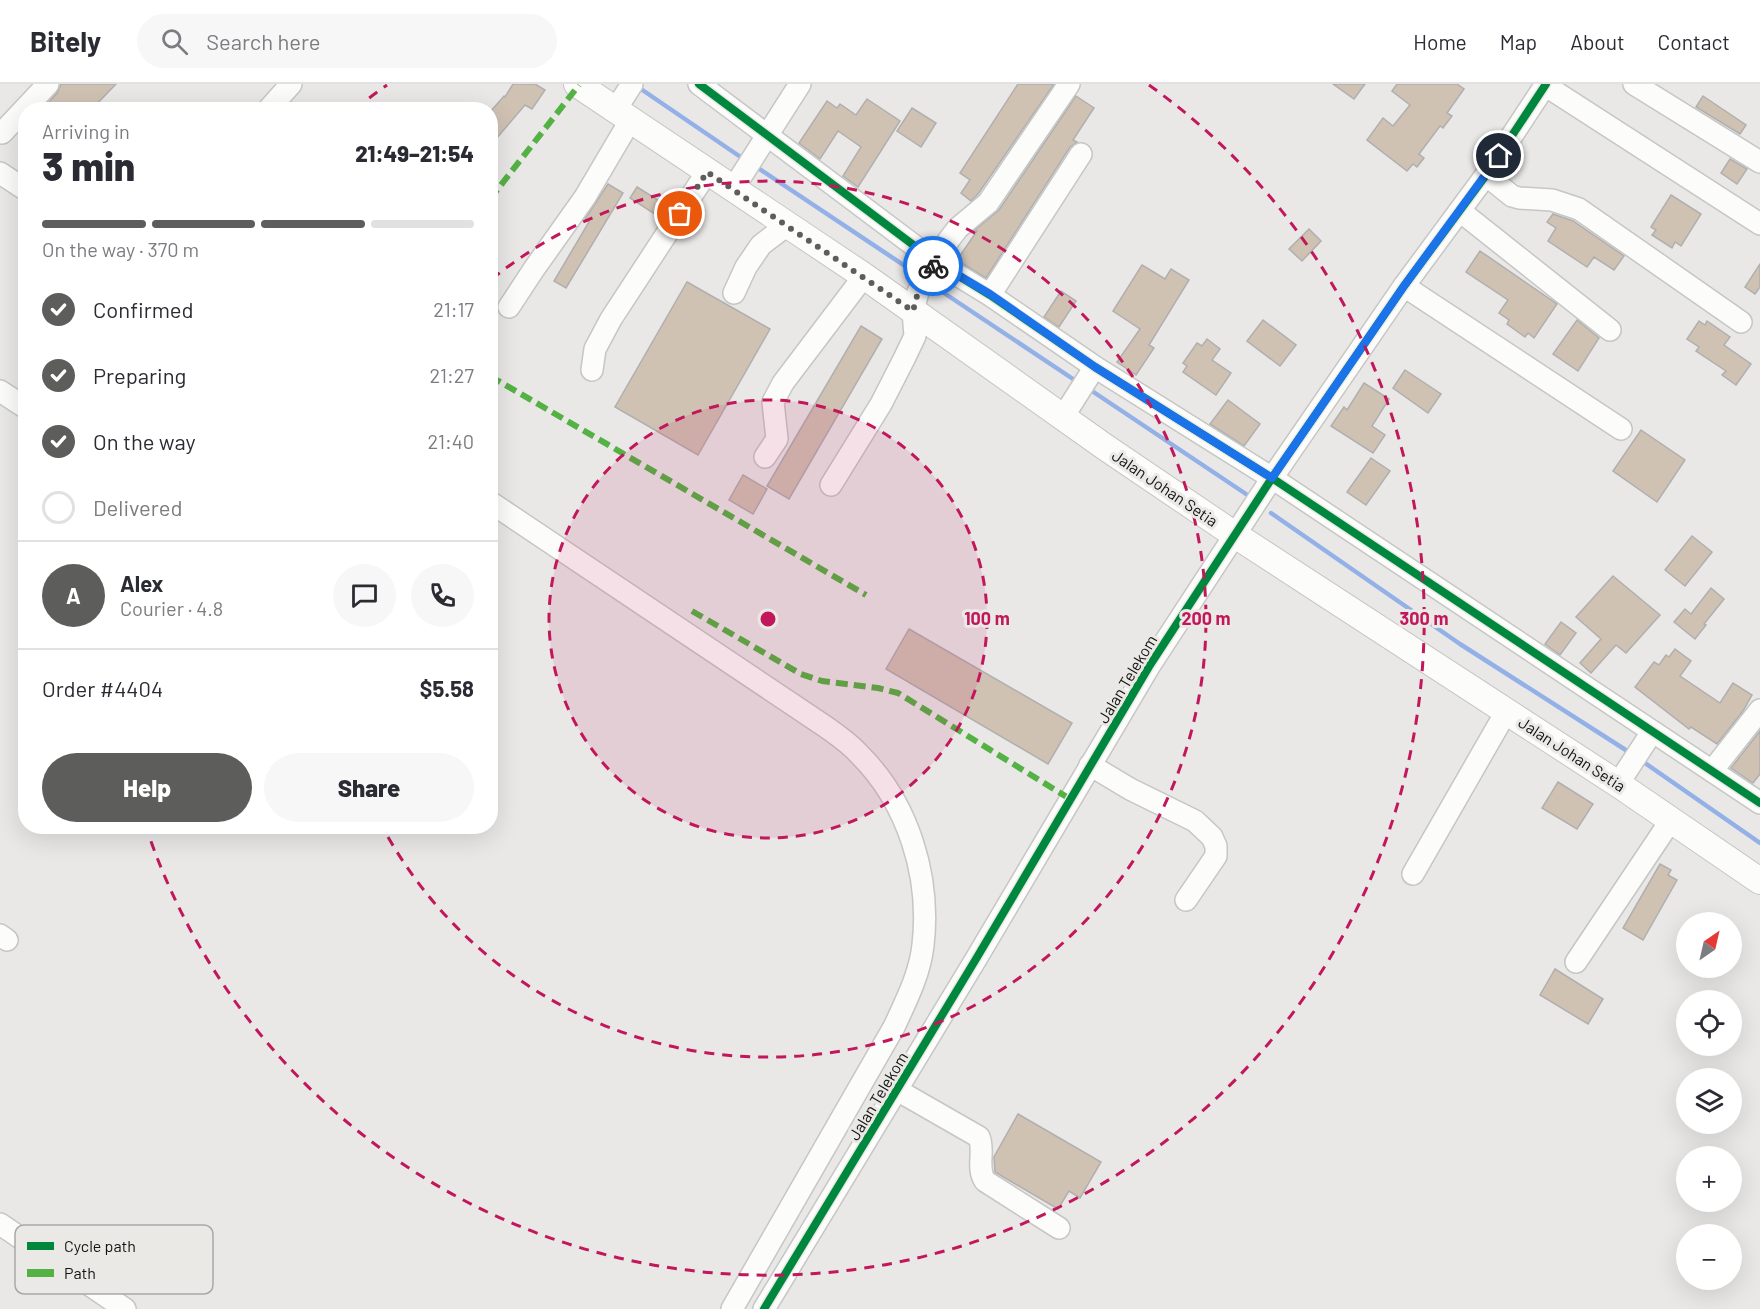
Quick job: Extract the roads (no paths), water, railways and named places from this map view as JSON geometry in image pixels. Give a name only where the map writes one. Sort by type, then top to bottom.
[{"type":"main road","name":"Jalan Johan Setia","points":[[578,84],[627,101],[707,172],[738,181],[786,226],[864,276],[916,301],[1236,535],[1506,712],[1622,777],[1671,820],[1760,881]]},
{"type":"street","points":[[275,102],[291,84]]},
{"type":"street","points":[[700,84],[763,141],[933,266],[990,294],[1095,367],[1272,478],[1627,714],[1648,738],[1712,771],[1760,803]]},
{"type":"street","points":[[738,181],[800,84]]},
{"type":"street","points":[[831,485],[880,404],[915,336],[916,301],[933,266],[958,228],[988,203],[1069,84]]},
{"type":"street","points":[[1634,84],[1760,162]]},
{"type":"street","points":[[1546,85],[1760,224]]},
{"type":"street","name":"Jalan Telekom","points":[[764,1309],[1150,665],[1272,478],[1404,286],[1486,175],[1546,85]]},
{"type":"street","points":[[29,102],[43,86]]},
{"type":"street","points":[[509,307],[585,197],[627,101]]},
{"type":"street","points":[[1,133],[18,114]]},
{"type":"street","points":[[990,294],[1081,154]]},
{"type":"street","points":[[592,370],[595,349],[611,319],[707,172]]},
{"type":"street","points":[[0,173],[18,185]]},
{"type":"street","points":[[1486,175],[1512,196],[1552,200],[1579,208],[1741,321]]},
{"type":"street","points":[[1460,211],[1610,330]]},
{"type":"street","points":[[734,293],[746,267],[761,245],[786,226]]},
{"type":"street","points":[[765,457],[777,439],[773,402],[783,383],[864,276]]},
{"type":"street","points":[[1404,286],[1621,429]]},
{"type":"street","points":[[1066,412],[1089,376]]},
{"type":"street","points":[[0,391],[18,403]]},
{"type":"street","points":[[498,507],[826,727],[858,753],[881,780],[905,820],[918,859],[924,898],[923,947],[911,990],[894,1027],[732,1309]]},
{"type":"street","points":[[1712,771],[1760,710]]},
{"type":"street","points":[[1413,874],[1506,712]]},
{"type":"street","points":[[1622,777],[1648,738]]},
{"type":"street","points":[[1090,765],[1130,789],[1195,821],[1212,837],[1216,846],[1216,856],[1186,900]]},
{"type":"street","points":[[1576,962],[1671,820]]},
{"type":"street","points":[[897,1090],[979,1137],[981,1142],[980,1168],[985,1181],[1059,1228]]},
{"type":"street","points":[[0,1224],[15,1234]]},
{"type":"street","points":[[103,1294],[125,1309]]},
{"type":"waterway","points":[[638,87],[745,160]]},
{"type":"waterway","points":[[755,166],[920,276]]},
{"type":"waterway","points":[[929,283],[1079,383]]},
{"type":"waterway","points":[[1089,389],[1246,494]]},
{"type":"waterway","points":[[1271,513],[1460,644],[1632,754]]},
{"type":"waterway","points":[[1642,761],[1760,843]]}]
